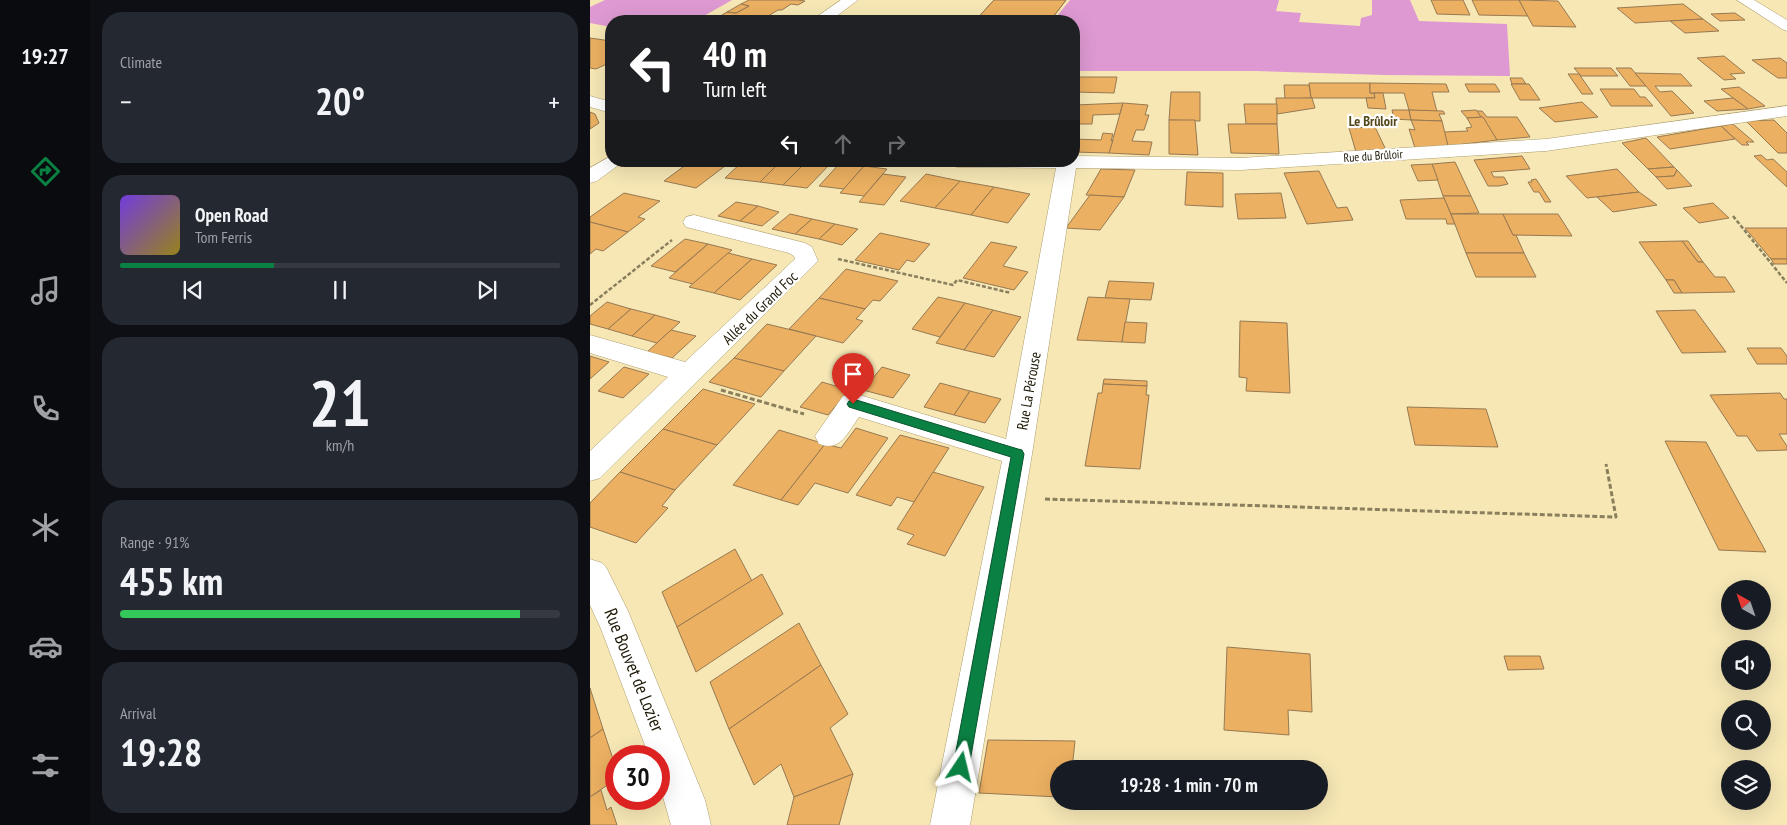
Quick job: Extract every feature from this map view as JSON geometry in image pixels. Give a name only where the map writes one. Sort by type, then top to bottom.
[{"type":"street","points":[[829,15],[851,0]]},
{"type":"street","points":[[1744,0],[1787,26]]},
{"type":"street","points":[[590,101],[605,106]]},
{"type":"street","name":"Rue du Brûloir","points":[[1080,163],[1242,164],[1546,145],[1787,111]]},
{"type":"street","points":[[590,177],[605,167]]},
{"type":"street","name":"Rue La Pérouse","points":[[950,825],[1018,454],[1066,167]]},
{"type":"street","name":"Allée du Grand Foc","points":[[590,469],[805,265],[807,259],[804,252],[797,248],[694,222]]},
{"type":"street","points":[[590,344],[687,377]]},
{"type":"street","points":[[834,430],[853,404],[1018,454]]},
{"type":"street","name":"Rue Bouvet de Lozier","points":[[590,574],[616,623],[685,800],[691,825]]},
{"type":"path","points":[[1733,216],[1787,283]]},
{"type":"path","points":[[590,305],[694,222]]},
{"type":"path","points":[[807,259],[825,256],[953,285],[957,280],[1020,295]]},
{"type":"path","points":[[687,377],[834,430]]},
{"type":"path","points":[[1010,498],[1616,517],[1606,464]]},
{"type":"shaded area","points":[[605,0],[732,0],[706,15],[605,15],[605,26],[590,23],[590,7]]},
{"type":"shaded area","points":[[1070,0],[1279,0],[1276,11],[1301,13],[1299,22],[1360,26],[1361,18],[1372,15],[1372,0],[1410,0],[1419,21],[1507,24],[1510,76],[1257,71],[1080,71],[1080,15],[1058,15]]},
{"type":"building","points":[[749,0],[805,1],[798,5],[791,4],[770,15],[722,15],[727,12],[736,13],[749,6],[741,4]]},
{"type":"building","points":[[994,0],[1066,0],[1055,15],[980,15]]},
{"type":"building","points":[[994,0],[1066,0],[1055,15],[980,15]]},
{"type":"building","points":[[1431,0],[1463,0],[1470,15],[1437,14]]},
{"type":"building","points":[[1472,0],[1519,0],[1528,16],[1479,15]]},
{"type":"building","points":[[1519,0],[1558,1],[1576,27],[1533,26]]},
{"type":"building","points":[[741,4],[749,6],[736,13],[727,12]]},
{"type":"building","points":[[1683,4],[1703,19],[1635,23],[1617,8]]},
{"type":"building","points":[[1735,13],[1745,20],[1720,21],[1711,14]]},
{"type":"building","points":[[1703,19],[1719,31],[1685,33],[1670,21]]},
{"type":"building","points":[[590,38],[605,40],[605,65],[596,69],[590,68]]},
{"type":"building","points":[[1724,56],[1745,73],[1730,74],[1736,79],[1724,80],[1697,58]]},
{"type":"building","points":[[1780,58],[1787,63],[1787,78],[1778,78],[1752,60]]},
{"type":"building","points":[[1574,68],[1611,68],[1618,76],[1581,76]]},
{"type":"building","points":[[1616,68],[1631,68],[1646,86],[1630,86]]},
{"type":"building","points":[[1635,73],[1681,74],[1692,86],[1655,86],[1660,92],[1672,91],[1694,113],[1671,116]]},
{"type":"building","points":[[1568,74],[1579,74],[1593,94],[1582,94]]},
{"type":"building","points":[[1080,77],[1117,77],[1114,93],[1080,92]]},
{"type":"building","points":[[1510,78],[1522,78],[1526,84],[1512,84]]},
{"type":"building","points":[[1309,83],[1370,83],[1370,93],[1374,93],[1375,98],[1311,98]]},
{"type":"building","points":[[1370,83],[1446,84],[1449,92],[1432,92],[1437,112],[1409,110],[1404,93],[1370,93]]},
{"type":"building","points":[[1465,84],[1495,84],[1500,92],[1469,92]]},
{"type":"building","points":[[1511,84],[1529,84],[1540,100],[1520,100]]},
{"type":"building","points":[[1284,85],[1309,85],[1311,98],[1285,99]]},
{"type":"building","points":[[1739,87],[1765,106],[1748,109],[1721,89]]},
{"type":"building","points":[[1600,89],[1634,89],[1640,97],[1645,97],[1653,106],[1611,106]]},
{"type":"building","points":[[1171,92],[1200,92],[1200,121],[1169,120]]},
{"type":"building","points":[[1374,93],[1383,93],[1386,109],[1368,108],[1366,98],[1375,98]]},
{"type":"building","points":[[1276,98],[1312,98],[1315,108],[1277,114]]},
{"type":"building","points":[[1733,98],[1748,109],[1717,111],[1704,101]]},
{"type":"building","points":[[1582,102],[1598,117],[1555,122],[1539,108]]},
{"type":"building","points":[[1123,103],[1120,114],[1093,115],[1092,124],[1080,124],[1080,105]]},
{"type":"building","points":[[1123,103],[1148,105],[1145,115],[1149,115],[1144,130],[1136,130],[1132,141],[1152,142],[1149,155],[1109,153]]},
{"type":"building","points":[[1244,104],[1277,104],[1277,124],[1246,124]]},
{"type":"building","points":[[1392,110],[1409,110],[1411,120],[1394,119]]},
{"type":"building","points":[[1409,110],[1443,111],[1445,114],[1439,114],[1442,121],[1411,120]]},
{"type":"building","points":[[1476,110],[1483,117],[1467,118],[1461,111]]},
{"type":"building","points":[[1477,111],[1482,111],[1487,117],[1517,117],[1530,137],[1497,140]]},
{"type":"building","points":[[590,112],[595,114],[599,123],[590,129]]},
{"type":"building","points":[[1483,117],[1497,140],[1448,146],[1443,132],[1468,131],[1466,128],[1472,127],[1467,118]]},
{"type":"building","points":[[1169,120],[1195,120],[1198,155],[1169,154]]},
{"type":"building","points":[[1411,120],[1442,121],[1448,146],[1415,148],[1409,129],[1415,130]]},
{"type":"building","points":[[1774,120],[1787,133],[1787,153],[1778,153],[1746,121]]},
{"type":"building","points":[[1228,124],[1277,124],[1279,154],[1231,153]]},
{"type":"building","points":[[1733,124],[1754,142],[1746,142],[1749,145],[1742,145],[1721,126]]},
{"type":"building","points":[[1721,126],[1735,139],[1670,149],[1657,137]]},
{"type":"building","points":[[1375,127],[1386,150],[1356,152],[1349,128]]},
{"type":"building","points":[[1103,133],[1113,134],[1109,153],[1080,152],[1080,139],[1101,140]]},
{"type":"building","points":[[1646,138],[1674,167],[1648,169],[1622,143]]},
{"type":"building","points":[[1761,155],[1767,160],[1773,159],[1787,172],[1787,187],[1754,156]]},
{"type":"building","points":[[1522,156],[1530,169],[1491,172],[1494,177],[1504,177],[1508,184],[1499,186],[1488,186],[1474,160]]},
{"type":"building","points":[[1455,162],[1471,196],[1443,196],[1432,164]]},
{"type":"building","points":[[1432,164],[1438,180],[1418,181],[1411,165]]},
{"type":"building","points":[[683,167],[724,167],[696,188],[664,181]]},
{"type":"building","points":[[737,167],[775,167],[760,182],[725,178]]},
{"type":"building","points":[[775,167],[801,167],[783,185],[760,182]]},
{"type":"building","points":[[801,167],[827,167],[807,188],[783,185]]},
{"type":"building","points":[[836,167],[863,167],[844,189],[819,186]]},
{"type":"building","points":[[863,167],[887,169],[864,196],[840,193]]},
{"type":"building","points":[[1674,167],[1677,170],[1674,176],[1656,177],[1648,169]]},
{"type":"building","points":[[1101,169],[1135,170],[1124,197],[1086,195]]},
{"type":"building","points":[[1617,169],[1639,192],[1587,198],[1566,176]]},
{"type":"building","points":[[1677,170],[1692,186],[1667,189],[1656,177],[1674,176]]},
{"type":"building","points":[[1319,171],[1337,208],[1347,207],[1353,220],[1307,224],[1284,173]]},
{"type":"building","points":[[1187,172],[1223,173],[1223,207],[1185,205]]},
{"type":"building","points":[[883,174],[906,177],[884,205],[859,202]]},
{"type":"building","points":[[926,174],[960,181],[935,208],[900,201]]},
{"type":"building","points":[[1536,179],[1551,202],[1545,202],[1539,192],[1534,192],[1528,182]]},
{"type":"building","points":[[960,181],[994,187],[971,215],[935,208]]},
{"type":"building","points":[[994,187],[1030,194],[1008,223],[971,215]]},
{"type":"building","points":[[1639,192],[1657,205],[1613,212],[1597,197]]},
{"type":"building","points":[[624,193],[660,201],[638,217],[645,219],[628,232],[590,222],[590,217]]},
{"type":"building","points":[[1281,193],[1286,218],[1238,219],[1235,194]]},
{"type":"building","points":[[1090,195],[1124,197],[1100,230],[1066,228]]},
{"type":"building","points":[[1443,196],[1471,196],[1479,213],[1451,214]]},
{"type":"building","points":[[1444,198],[1455,224],[1447,224],[1446,219],[1406,219],[1400,200]]},
{"type":"building","points":[[736,202],[758,206],[740,221],[718,216]]},
{"type":"building","points":[[1713,203],[1729,218],[1699,223],[1683,208]]},
{"type":"building","points":[[758,206],[779,212],[762,226],[740,221]]},
{"type":"building","points":[[790,214],[812,219],[795,234],[772,229]]},
{"type":"building","points":[[1451,214],[1503,214],[1524,253],[1466,253]]},
{"type":"building","points":[[1503,214],[1558,214],[1572,236],[1513,235]]},
{"type":"building","points":[[812,219],[835,224],[819,239],[795,234]]},
{"type":"building","points":[[590,222],[628,232],[603,251],[596,249],[590,254]]},
{"type":"building","points":[[835,224],[858,229],[842,245],[819,239]]},
{"type":"building","points":[[1745,228],[1787,228],[1787,259],[1771,259]]},
{"type":"building","points":[[880,233],[930,244],[914,262],[907,260],[899,270],[855,260]]},
{"type":"building","points":[[685,239],[708,244],[675,272],[651,266]]},
{"type":"building","points":[[1682,241],[1688,241],[1703,262],[1698,262]]},
{"type":"building","points":[[1682,241],[1698,262],[1703,262],[1715,277],[1725,277],[1735,292],[1682,293],[1674,280],[1666,280],[1639,242]]},
{"type":"building","points":[[991,242],[1017,247],[1003,266],[1028,272],[1014,290],[963,278]]},
{"type":"building","points":[[708,244],[732,250],[693,284],[669,278]]},
{"type":"building","points":[[728,253],[752,259],[714,293],[689,287]]},
{"type":"building","points":[[1466,253],[1524,253],[1536,277],[1476,277]]},
{"type":"building","points":[[752,259],[777,265],[740,300],[714,293]]},
{"type":"building","points":[[1771,259],[1787,259],[1787,264],[1774,264]]},
{"type":"building","points":[[846,269],[898,281],[880,301],[873,300],[865,309],[819,298]]},
{"type":"building","points":[[1666,280],[1674,280],[1682,293],[1674,293]]},
{"type":"building","points":[[1109,281],[1154,283],[1151,300],[1105,298]]},
{"type":"building","points":[[938,297],[965,303],[940,337],[912,329]]},
{"type":"building","points":[[1088,297],[1130,299],[1122,342],[1077,340]]},
{"type":"building","points":[[819,298],[865,309],[856,319],[863,321],[843,343],[789,329]]},
{"type":"building","points":[[607,302],[631,309],[608,329],[590,324],[590,316]]},
{"type":"building","points":[[965,303],[993,310],[964,350],[936,343]]},
{"type":"building","points":[[631,309],[655,315],[632,336],[608,329]]},
{"type":"building","points":[[993,310],[1021,317],[994,357],[964,350]]},
{"type":"building","points":[[1695,310],[1726,352],[1682,353],[1656,311]]},
{"type":"building","points":[[655,315],[680,322],[657,343],[632,336]]},
{"type":"building","points":[[1240,321],[1287,323],[1290,393],[1246,391],[1247,378],[1239,377]]},
{"type":"building","points":[[1125,322],[1147,323],[1145,343],[1122,342]]},
{"type":"building","points":[[767,324],[816,336],[784,371],[734,358]]},
{"type":"building","points":[[671,330],[696,336],[672,358],[647,352]]},
{"type":"building","points":[[1747,348],[1781,348],[1787,356],[1787,364],[1757,364]]},
{"type":"building","points":[[590,356],[609,362],[590,379]]},
{"type":"building","points":[[734,358],[784,371],[761,397],[709,382]]},
{"type":"building","points":[[624,367],[649,374],[623,398],[598,391]]},
{"type":"building","points":[[882,367],[910,375],[893,398],[863,390]]},
{"type":"building","points":[[1104,379],[1147,381],[1147,386],[1103,384]]},
{"type":"building","points":[[822,382],[849,390],[828,415],[800,407]]},
{"type":"building","points":[[940,383],[970,391],[954,415],[924,407]]},
{"type":"building","points":[[1103,384],[1147,386],[1146,395],[1149,395],[1140,469],[1085,466],[1098,393],[1102,393]]},
{"type":"building","points":[[703,389],[755,404],[717,445],[663,429]]},
{"type":"building","points":[[970,391],[1001,399],[985,423],[954,415]]},
{"type":"building","points":[[1780,393],[1784,399],[1787,399],[1787,434],[1779,434],[1787,446],[1787,450],[1757,451],[1747,436],[1737,436],[1710,395]]},
{"type":"building","points":[[1407,407],[1486,409],[1498,447],[1415,445]]},
{"type":"building","points":[[856,428],[888,438],[848,493],[815,483],[798,505],[781,500],[825,444],[841,448]]},
{"type":"building","points":[[663,429],[717,445],[675,490],[620,472]]},
{"type":"building","points":[[779,430],[825,444],[781,500],[733,485]]},
{"type":"building","points":[[900,435],[949,448],[914,502],[897,497],[891,506],[856,495]]},
{"type":"building","points":[[1665,441],[1706,442],[1766,552],[1719,550]]},
{"type":"building","points":[[620,472],[675,490],[662,506],[668,508],[636,543],[590,527],[590,503]]},
{"type":"building","points":[[933,472],[984,487],[945,556],[907,544],[914,535],[897,529]]},
{"type":"building","points":[[735,549],[752,581],[677,627],[662,592]]},
{"type":"building","points":[[762,574],[783,614],[696,672],[677,627]]},
{"type":"building","points":[[799,623],[821,665],[729,729],[710,682]]},
{"type":"building","points":[[1227,647],[1310,654],[1312,712],[1288,710],[1289,735],[1224,730]]},
{"type":"building","points":[[1504,656],[1540,656],[1544,669],[1508,670]]},
{"type":"building","points":[[821,665],[848,714],[830,728],[853,774],[794,797],[781,764],[754,785],[729,729]]},
{"type":"building","points":[[590,688],[603,729],[590,738]]},
{"type":"building","points":[[603,729],[608,745],[605,745],[605,787],[590,797],[590,738]]},
{"type":"building","points":[[988,740],[1075,741],[1073,760],[1050,760],[1050,797],[979,793]]},
{"type":"building","points":[[853,774],[839,825],[787,825],[794,797]]},
{"type":"building","points":[[601,790],[605,810],[612,810],[617,825],[590,825],[590,797]]},
{"type":"district","name":"Le Brûloir","points":[[1373,121]]},
{"type":"route","points":[[853,404],[1018,454],[961,767]]}]
